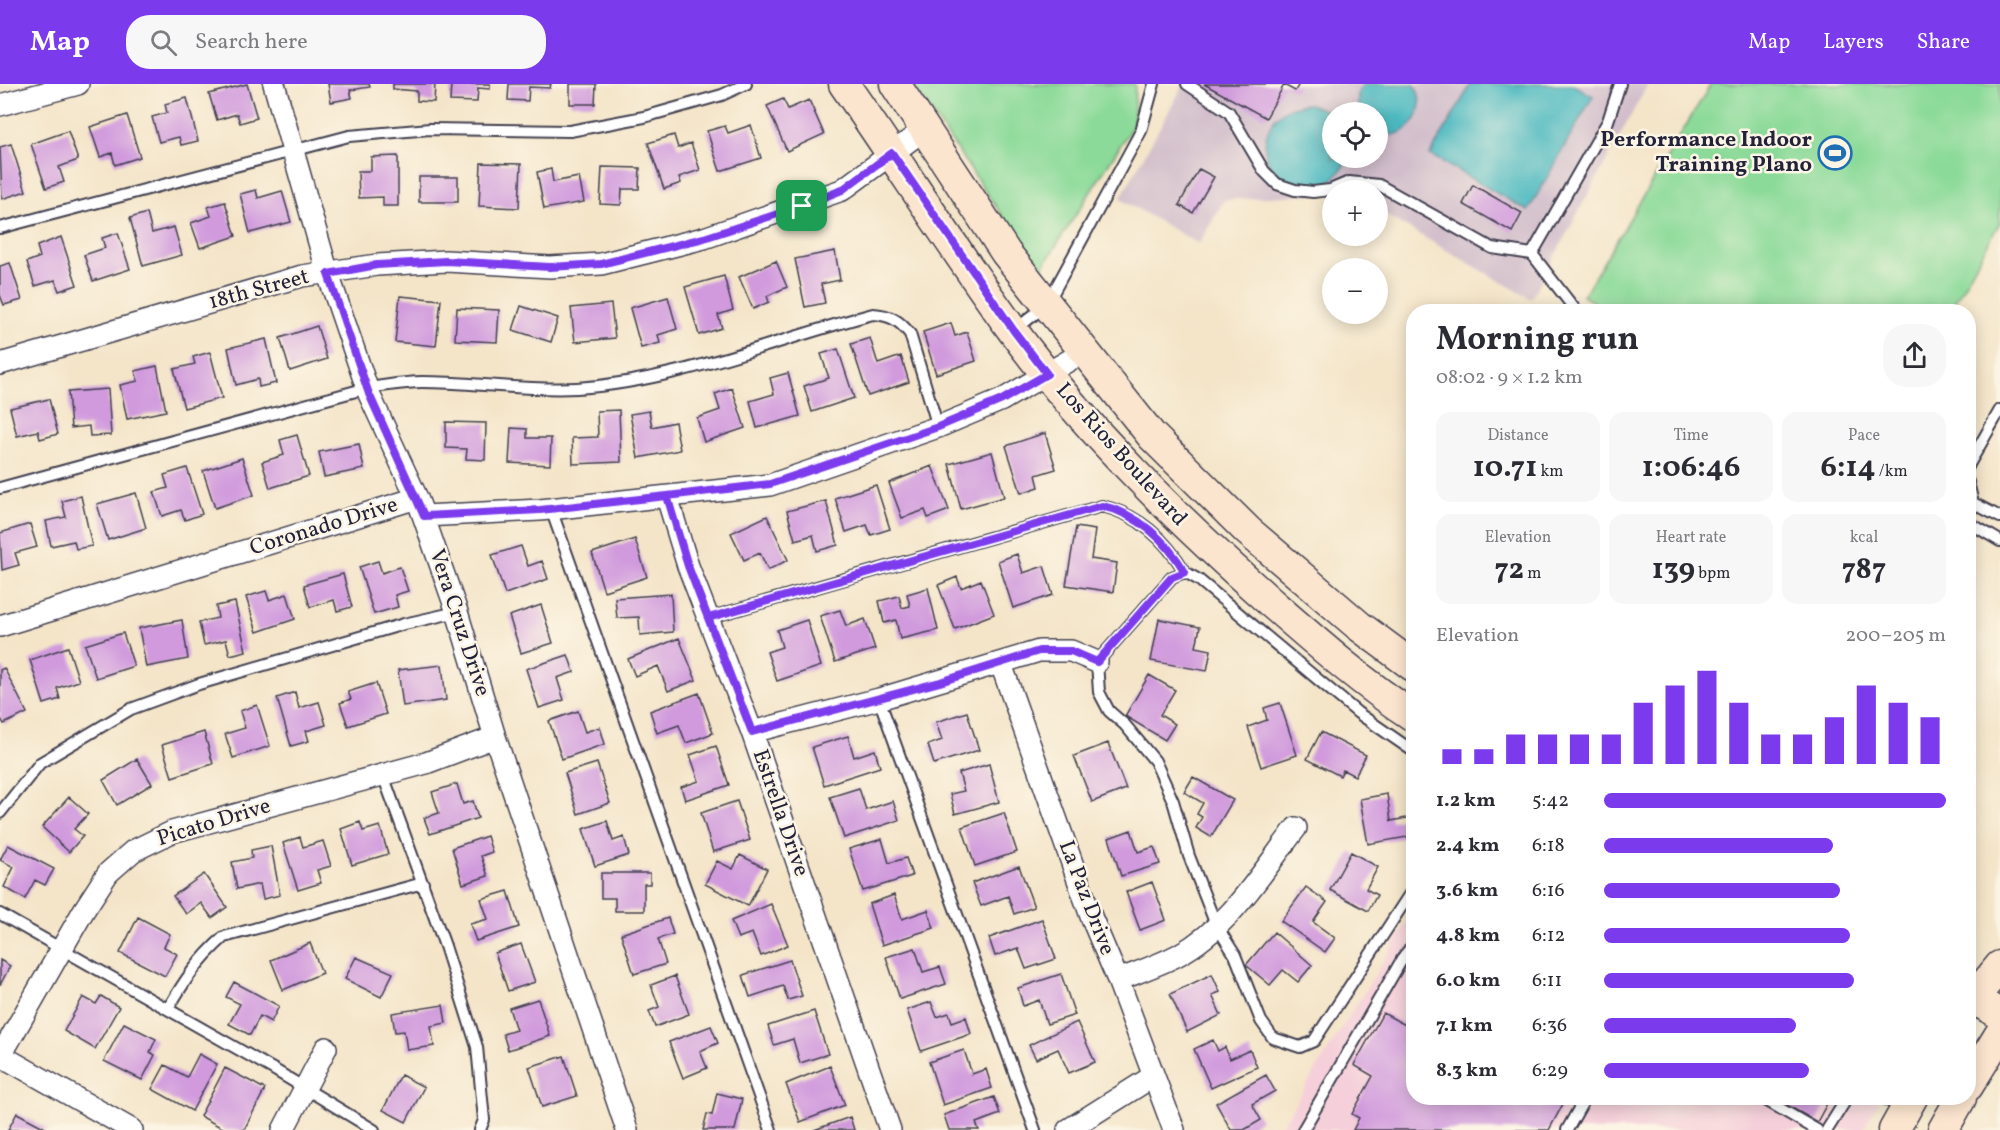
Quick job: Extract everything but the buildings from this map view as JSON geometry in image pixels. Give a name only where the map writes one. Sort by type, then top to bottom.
[{"type":"main road","name":"Los Rios Boulevard","points":[[844,84],[1014,331],[1047,374],[1193,533],[1359,678],[1406,711]]},
{"type":"main road","name":"Los Rios Boulevard","points":[[895,84],[1006,253],[1152,436],[1248,531],[1359,626],[1406,661]]},
{"type":"main road","points":[[1976,992],[2000,966]]},
{"type":"main road","points":[[1976,1003],[2000,1014]]},
{"type":"main road","points":[[1976,1071],[1988,1049]]},
{"type":"main road","points":[[1943,1130],[1957,1105]]},
{"type":"street","points":[[0,105],[78,84]]},
{"type":"street","name":"Vera Cruz Drive","points":[[274,84],[328,274],[367,388],[417,498],[457,612],[495,737],[627,1130]]},
{"type":"street","name":"18th Street","points":[[0,364],[302,276],[377,265],[446,261],[550,267],[601,264],[704,238],[802,206],[842,190],[925,129]]},
{"type":"street","name":"Coronado Drive","points":[[0,626],[417,498],[424,516],[551,509],[770,484],[938,427],[1002,400],[1084,351]]},
{"type":"street","name":"Estrella Drive","points":[[667,496],[688,566],[752,732],[891,1130]]},
{"type":"street","points":[[752,732],[879,699],[1039,651],[1071,651],[1097,662]]},
{"type":"street","name":"La Paz Drive","points":[[1001,664],[1092,919],[1118,980],[1152,1077],[1174,1130]]},
{"type":"street","name":"Picato Drive","points":[[1,1055],[108,873],[133,851],[172,832],[426,763],[495,737]]},
{"type":"street","points":[[1118,980],[1178,955],[1216,925],[1235,908],[1296,828]]},
{"type":"street","points":[[283,1130],[326,1048]]},
{"type":"street","points":[[1,1055],[132,1130]]},
{"type":"street","points":[[1068,1130],[1152,1077]]},
{"type":"lane","points":[[0,228],[349,136],[430,129],[570,131],[644,117],[722,95],[746,84]]},
{"type":"lane","points":[[1014,331],[1047,304],[1141,131],[1154,84]]},
{"type":"lane","points":[[1187,84],[1230,112],[1264,171],[1277,184],[1295,190],[1313,192],[1330,190],[1349,182],[1379,185],[1492,248],[1532,254],[1571,304]]},
{"type":"lane","points":[[1532,254],[1608,121],[1620,84]]},
{"type":"lane","points":[[0,488],[367,388],[420,382],[517,388],[576,388],[635,381],[676,372],[860,317],[886,315],[900,322],[910,334],[938,427]]},
{"type":"lane","points":[[1976,452],[2000,410]]},
{"type":"lane","points":[[1976,504],[2000,517]]},
{"type":"lane","points":[[708,618],[1102,506],[1123,510],[1144,525],[1175,555],[1185,572],[1199,580],[1358,713],[1406,746]]},
{"type":"lane","points":[[551,509],[771,1130]]},
{"type":"lane","points":[[1976,527],[2000,541]]},
{"type":"lane","points":[[1185,572],[1172,577],[1097,662],[1099,692],[1109,711],[1125,725],[1155,761],[1173,801],[1189,856],[1216,925],[1235,956],[1244,982],[1267,1029],[1280,1042],[1300,1047],[1314,1041],[1406,900]]},
{"type":"lane","points":[[0,813],[39,763],[131,709],[199,684],[404,624],[457,612]]},
{"type":"lane","points":[[879,699],[1035,1130]]},
{"type":"lane","points":[[383,775],[423,883],[477,1047],[484,1119],[480,1130]]},
{"type":"lane","points":[[168,1009],[190,972],[202,957],[224,937],[423,883]]},
{"type":"lane","points":[[0,914],[374,1130]]},
{"type":"lane","points":[[1303,1130],[1406,954]]},
{"type":"lane","points":[[1568,1130],[1581,1105]]},
{"type":"lane","points":[[1775,1105],[1817,1130]]},
{"type":"lane","points":[[1827,1130],[1842,1105]]},
{"type":"shaded area","points":[[1184,84],[1648,84],[1531,299],[1388,216],[1388,180],[1322,180],[1322,194],[1224,200],[1199,244],[1120,199]]},
{"type":"shaded area","points":[[1406,924],[1406,1105],[1877,1105],[1863,1130],[1279,1130]]},
{"type":"green space","points":[[912,84],[1135,84],[1134,124],[1040,271]]},
{"type":"green space","name":"Performance Indoor Training Plano","points":[[1711,84],[2000,84],[2000,222],[1954,304],[1596,304],[1583,296]]},
{"type":"water","points":[[1363,84],[1414,84],[1419,94],[1418,114],[1407,129],[1388,135],[1388,102],[1358,102],[1358,93]]},
{"type":"water","points":[[1471,84],[1572,84],[1593,96],[1528,211],[1430,155]]},
{"type":"water","points":[[1309,104],[1322,109],[1322,168],[1341,168],[1337,175],[1329,180],[1322,180],[1322,184],[1307,187],[1291,183],[1277,174],[1268,161],[1265,144],[1271,125],[1282,112]]},
{"type":"place","name":"Performance Indoor Training Plano","points":[[1835,153]]},
{"type":"route","points":[[802,206],[704,238],[601,264],[550,267],[446,261],[377,265],[328,274],[369,394],[424,516],[540,510],[667,496],[688,566],[752,732],[871,702],[1039,651],[1071,651],[1097,662],[1172,577],[1185,572],[1175,555],[1144,525],[1123,510],[1102,506],[708,618],[688,566],[667,496],[770,484],[938,427],[1002,400],[1047,374],[964,260],[892,153],[842,190],[802,206]]}]
